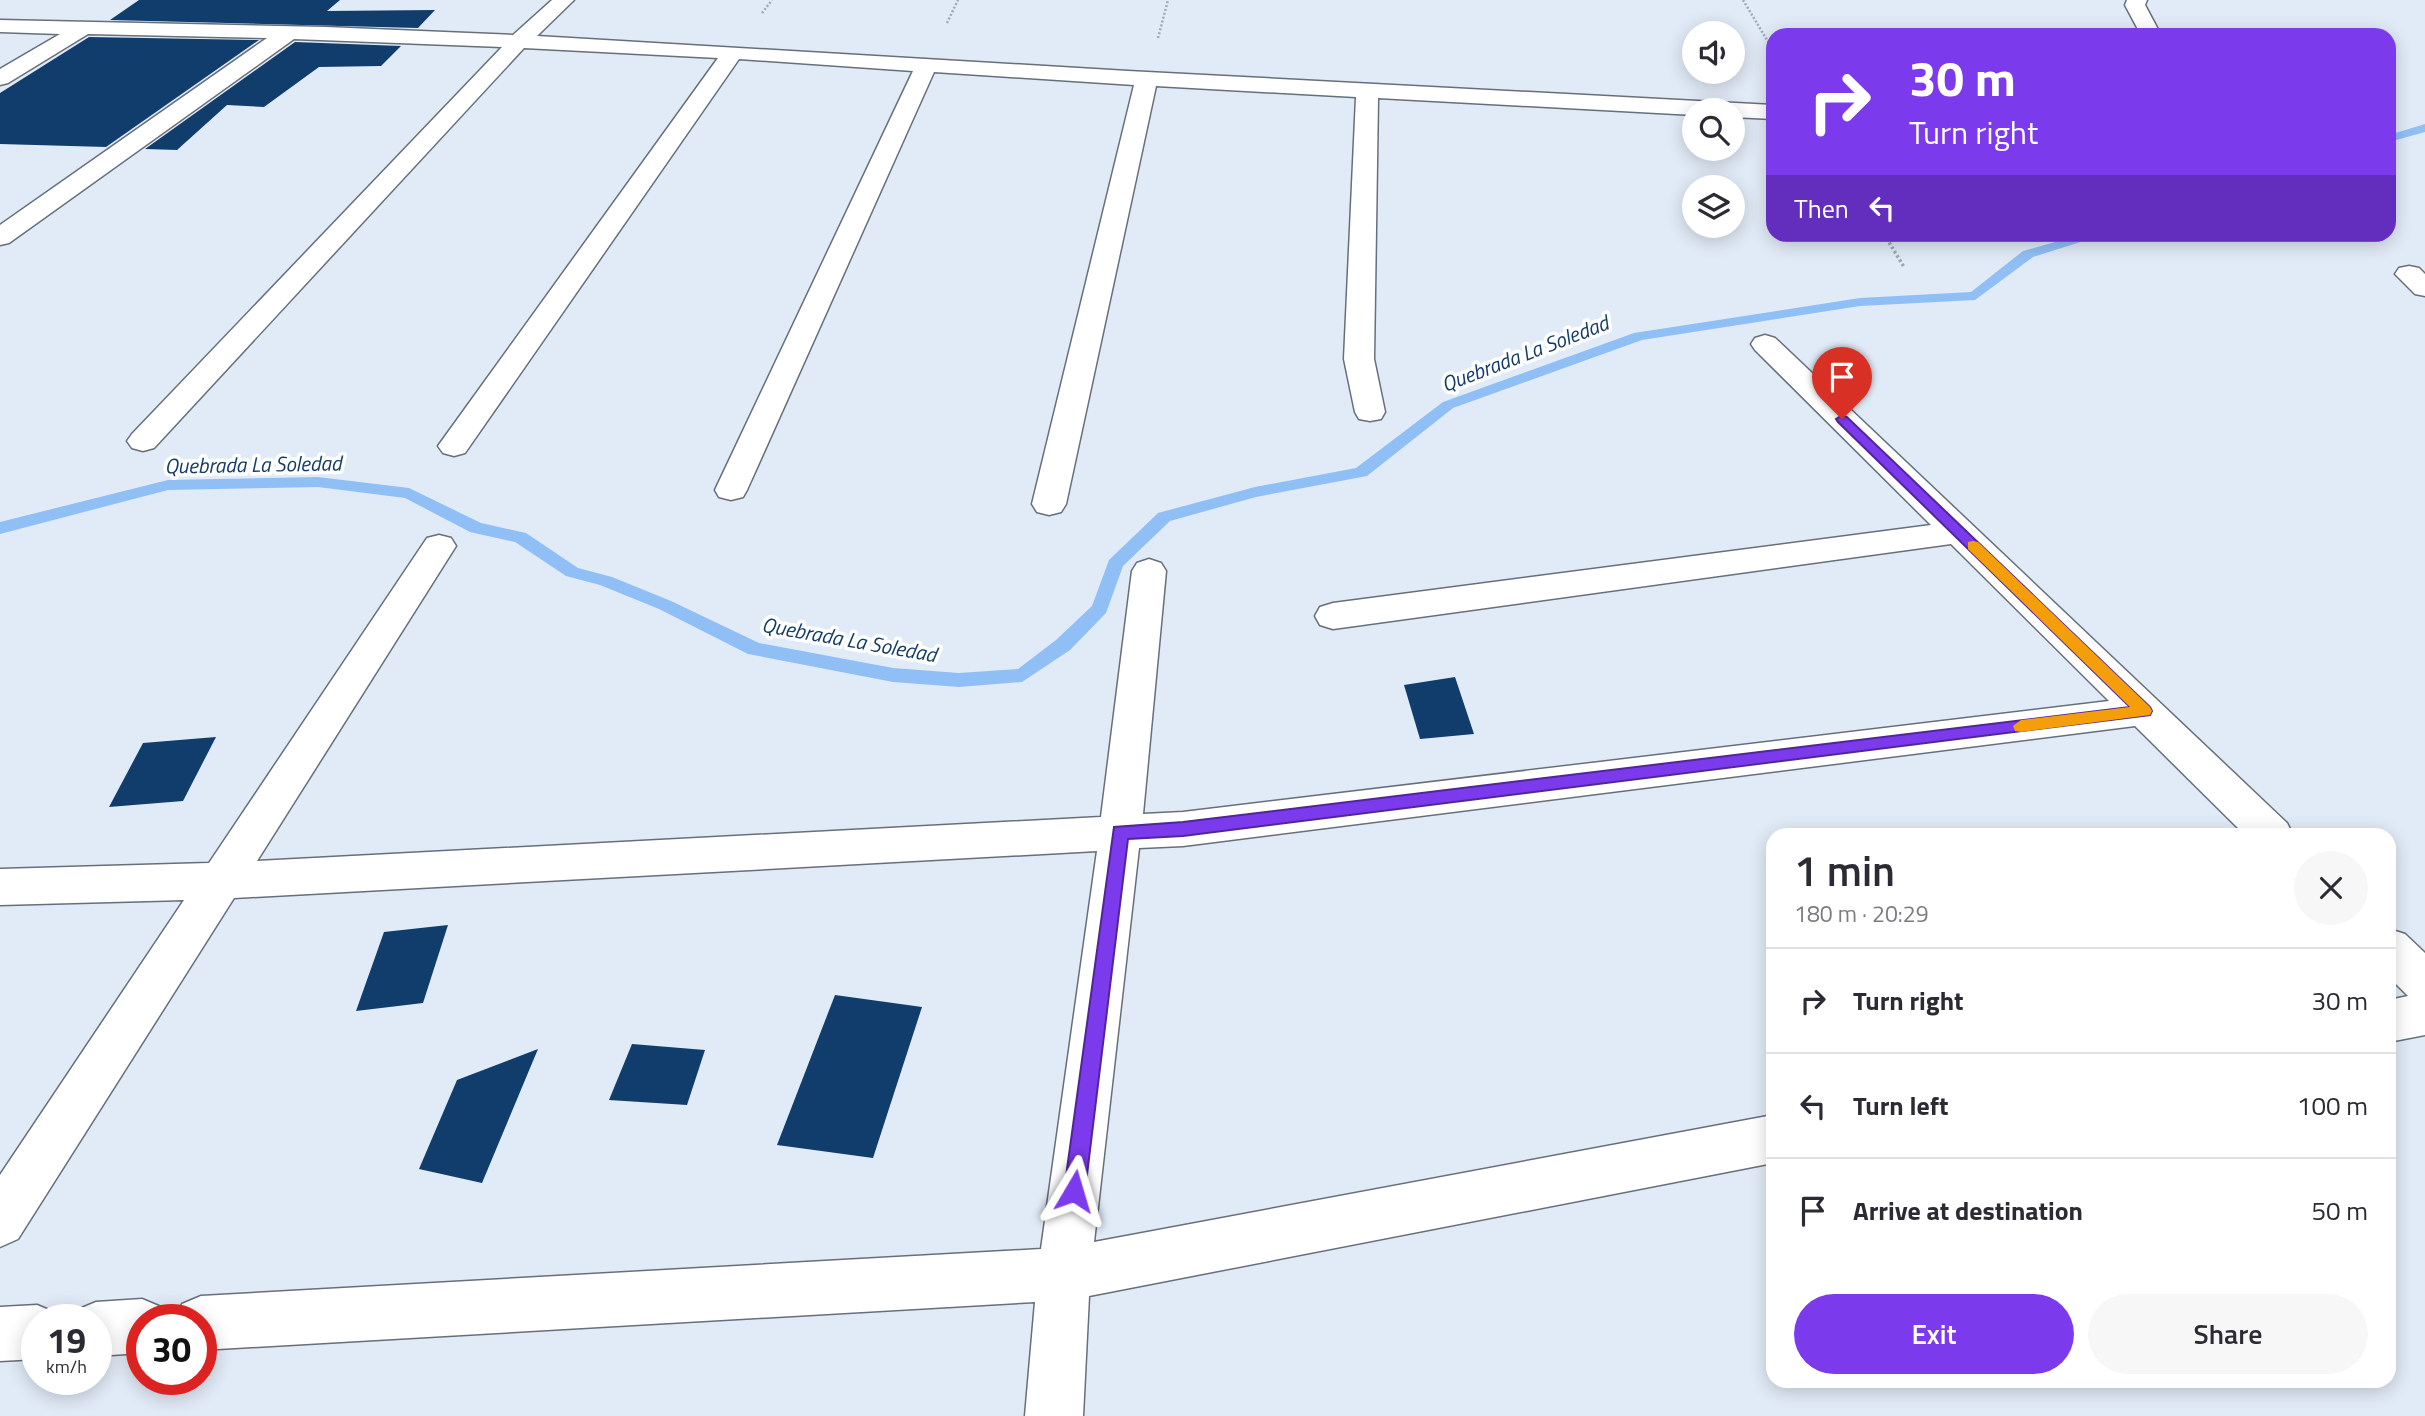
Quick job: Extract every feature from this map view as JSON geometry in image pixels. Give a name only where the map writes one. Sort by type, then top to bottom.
[{"type":"street","points":[[143,441],[519,41],[564,0]]},
{"type":"street","points":[[2137,0],[2135,5],[2147,28]]},
{"type":"street","points":[[0,26],[519,41],[1146,79],[1766,112]]},
{"type":"street","points":[[0,78],[84,28]]},
{"type":"street","points":[[0,237],[288,33]]},
{"type":"street","points":[[454,446],[733,52]]},
{"type":"street","points":[[731,490],[926,65]]},
{"type":"street","points":[[1049,504],[1146,79]]},
{"type":"street","points":[[1367,91],[1359,359],[1370,412]]},
{"type":"street","points":[[1765,344],[2265,828]]},
{"type":"street","points":[[1333,616],[1959,532]]},
{"type":"street","points":[[0,1221],[439,546]]},
{"type":"street","points":[[1054,1416],[1064,1274],[1120,832],[1149,571]]},
{"type":"street","points":[[0,887],[220,881],[1183,829],[2144,711]]},
{"type":"street","points":[[2396,955],[2425,983]]},
{"type":"street","points":[[2396,1020],[2425,1014]]},
{"type":"street","points":[[217,1322],[1064,1274],[1766,1140]]},
{"type":"street","points":[[0,1334],[21,1333]]},
{"type":"path","points":[[1742,0],[1766,39]]},
{"type":"path","points":[[1889,242],[1904,267]]},
{"type":"building","points":[[139,0],[340,0],[327,11],[435,10],[418,28],[110,20]]},
{"type":"building","points":[[89,37],[259,40],[106,147],[0,144],[0,93]]},
{"type":"building","points":[[295,42],[401,46],[381,66],[319,67],[264,107],[227,105],[177,150],[145,149]]},
{"type":"building","points":[[1455,677],[1474,734],[1420,739],[1404,685]]},
{"type":"building","points":[[216,737],[183,801],[109,807],[143,743]]},
{"type":"building","points":[[448,925],[423,1003],[356,1011],[384,932]]},
{"type":"building","points":[[835,995],[922,1007],[873,1158],[777,1145]]},
{"type":"building","points":[[632,1044],[705,1050],[687,1105],[609,1100]]},
{"type":"building","points":[[538,1049],[482,1183],[419,1169],[457,1080]]},
{"type":"waterway","name":"Quebrada La Soledad","points":[[2396,137],[2425,128]]},
{"type":"waterway","name":"Quebrada La Soledad","points":[[0,528],[168,485],[318,482],[409,493],[476,528],[520,537],[572,572],[606,581],[665,605],[755,649],[893,675],[959,680],[1022,675],[1063,645],[1100,609],[1115,564],[1164,517],[1255,492],[1361,472],[1448,405],[1639,336],[1860,302],[1975,296],[2028,254],[2071,242]]},
{"type":"slow traffic","points":[[1973,546],[2144,711],[2021,726]]},
{"type":"route","points":[[1074,1191],[1120,832],[1183,829],[2144,711],[1842,419]]}]
